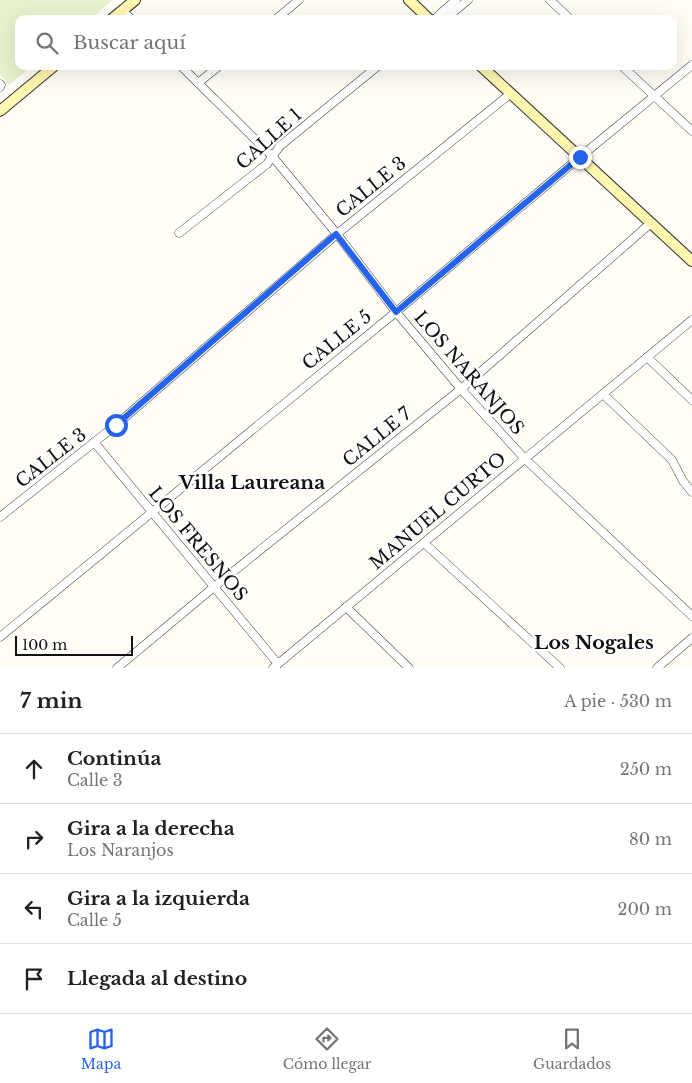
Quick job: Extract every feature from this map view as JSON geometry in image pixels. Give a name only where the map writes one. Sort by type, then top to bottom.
[{"type":"street","points":[[116,15],[135,0]]},
{"type":"street","points":[[281,15],[299,0]]},
{"type":"street","points":[[409,0],[425,15]]},
{"type":"street","points":[[439,15],[456,0]]},
{"type":"street","points":[[450,15],[468,0]]},
{"type":"street","points":[[550,0],[566,15]]},
{"type":"street","points":[[122,10],[127,15]]},
{"type":"street","name":"CALLE 5","points":[[0,637],[692,66]]},
{"type":"street","points":[[0,111],[49,70]]},
{"type":"street","name":"LOS NARANJOS","points":[[185,70],[272,156],[336,234],[396,312],[525,459],[692,616]]},
{"type":"street","points":[[198,83],[214,70]]},
{"type":"street","name":"CALLE 1","points":[[179,233],[267,164],[280,146],[373,70]]},
{"type":"street","points":[[484,70],[692,261]]},
{"type":"street","points":[[626,70],[692,131]]},
{"type":"street","name":"CALLE 3","points":[[0,517],[116,425],[336,234],[510,94]]},
{"type":"street","name":"CALLE 7","points":[[117,668],[214,587],[461,388],[651,224]]},
{"type":"street","name":"MANUEL CURTO","points":[[276,666],[692,320]]},
{"type":"street","points":[[647,358],[692,400]]},
{"type":"street","points":[[602,394],[672,460],[683,481],[692,492]]},
{"type":"street","name":"LOS FRESNOS","points":[[94,442],[214,587],[276,666]]},
{"type":"street","points":[[424,543],[560,668]]},
{"type":"street","points":[[346,607],[409,668]]},
{"type":"street","points":[[659,667],[692,638]]},
{"type":"green space","points":[[0,0],[113,0],[95,15],[15,15],[15,70],[27,70],[9,85],[0,74]]},
{"type":"district","name":"Villa Laureana","points":[[252,482]]},
{"type":"district","name":"Los Nogales","points":[[594,642]]},
{"type":"route","points":[[116,425],[336,234],[396,312],[580,157]]}]
